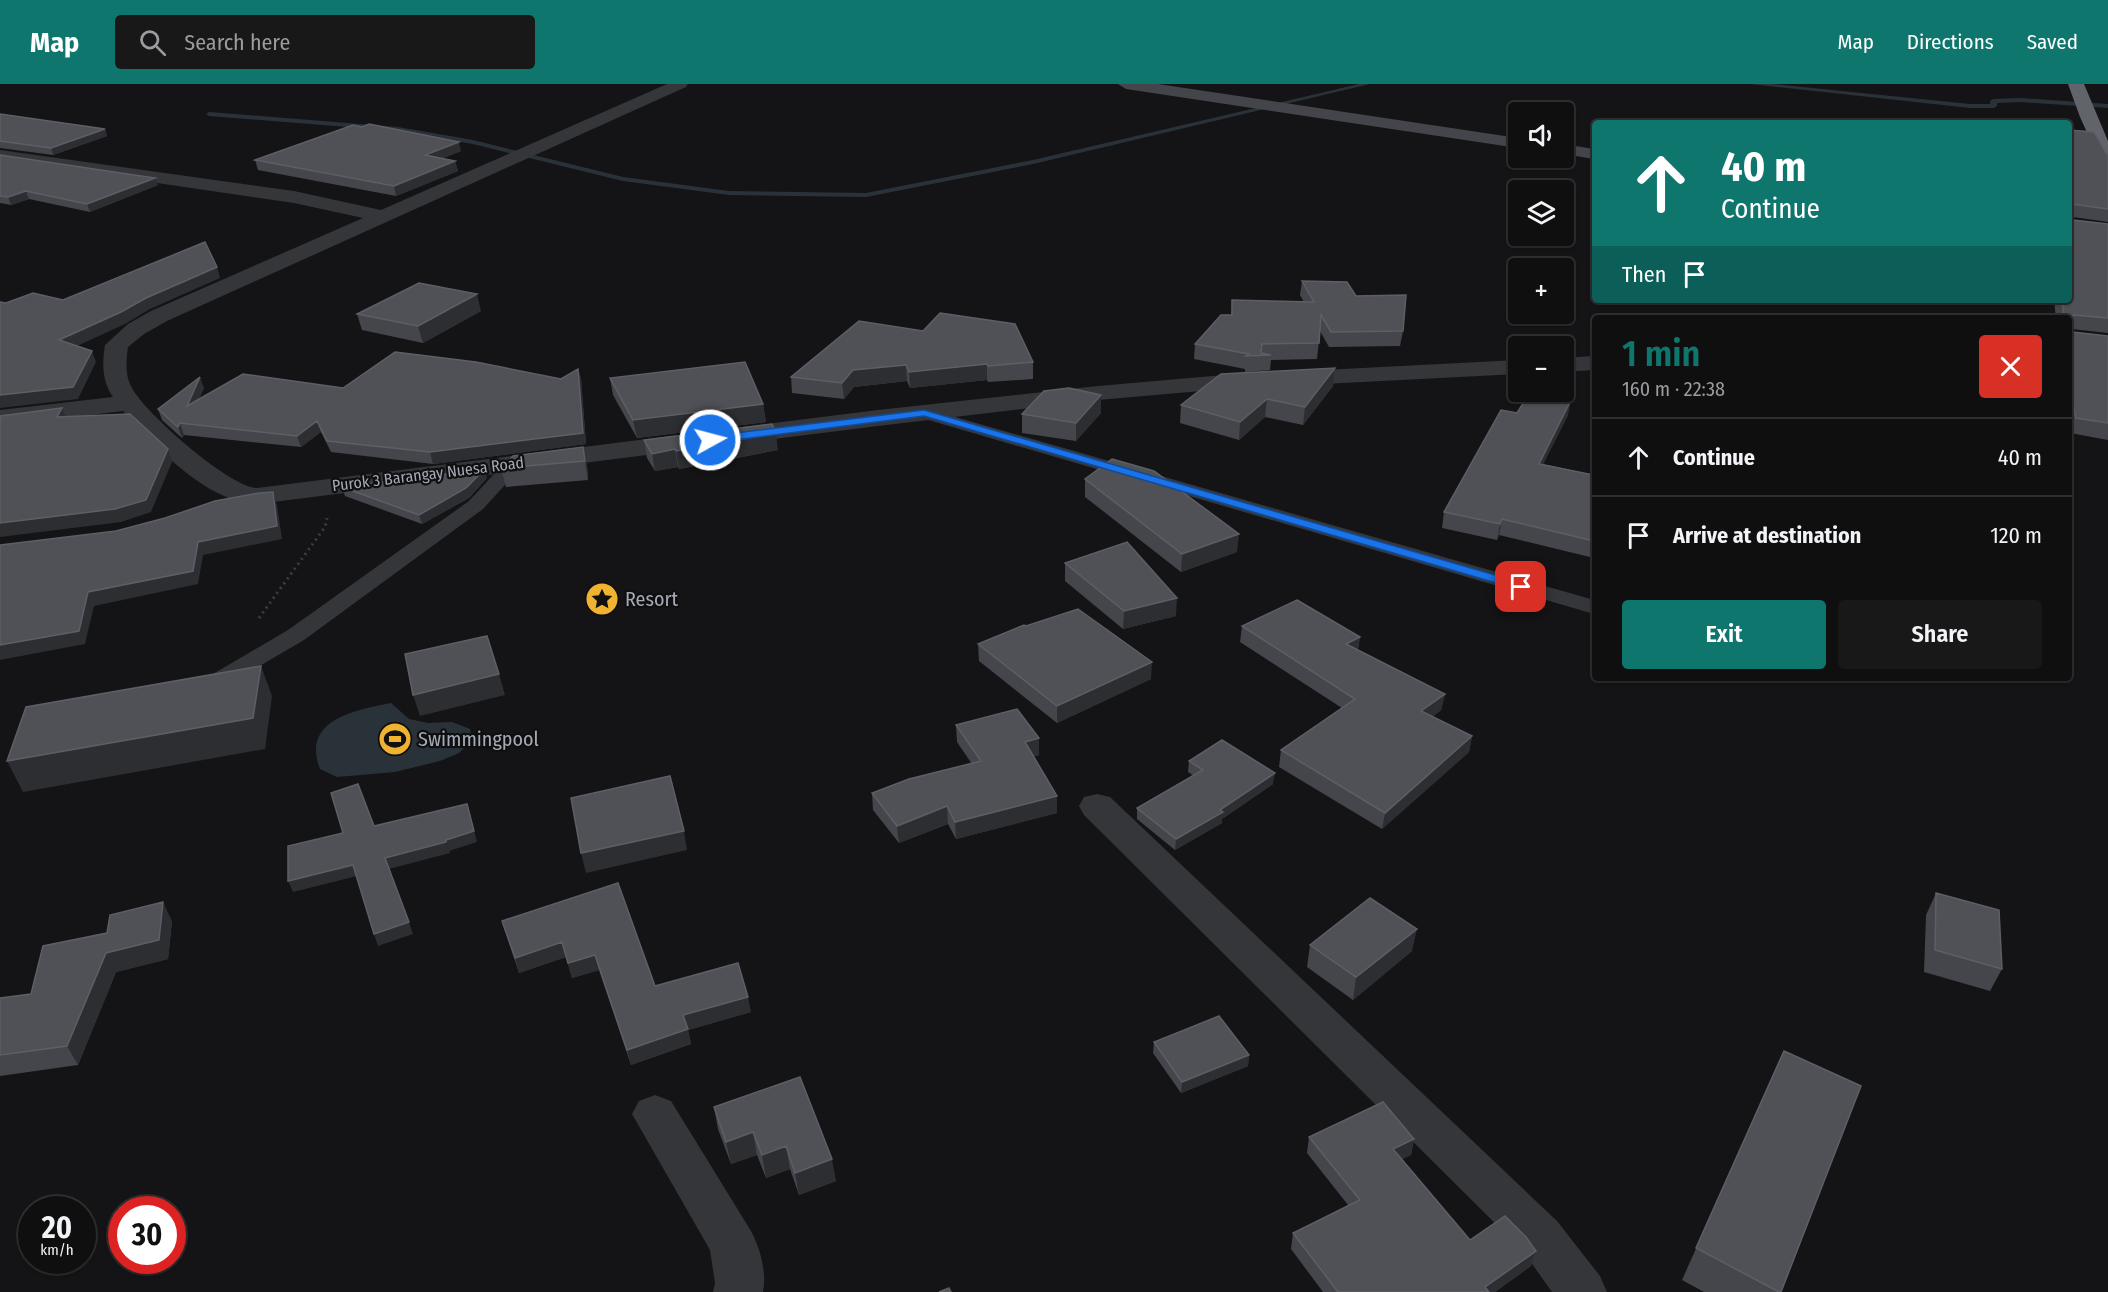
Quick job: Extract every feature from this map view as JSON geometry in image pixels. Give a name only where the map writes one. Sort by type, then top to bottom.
[{"type":"highway","points":[[2076,84],[2088,117],[2108,159]]},
{"type":"main road","points":[[1126,84],[1508,141]]},
{"type":"main road","points":[[1574,151],[1592,154]]},
{"type":"street","name":"Purok 3 Barangay Nuesa Road","points":[[680,84],[159,316],[136,329],[117,345],[114,369],[118,387],[127,403],[205,474],[222,487],[241,495],[286,494],[335,485],[1098,393],[1224,382],[1508,368]]},
{"type":"street","points":[[0,155],[294,197],[383,216]]},
{"type":"street","points":[[1574,364],[1592,363]]},
{"type":"street","points":[[0,418],[127,403]]},
{"type":"street","points":[[210,505],[241,495]]},
{"type":"street","points":[[1097,806],[1540,1236],[1582,1292]]},
{"type":"street","points":[[654,1114],[734,1246],[740,1283],[738,1292]]},
{"type":"lane","points":[[924,413],[1592,606]]},
{"type":"lane","points":[[191,694],[210,686],[296,635],[476,505],[516,463]]},
{"type":"path","points":[[257,621],[325,527],[335,485]]},
{"type":"shaded area","name":"Swimmingpool","points":[[391,703],[409,719],[428,723],[452,722],[470,729],[472,740],[459,753],[440,761],[395,772],[337,777],[320,769],[316,752],[318,739],[325,728],[348,714]]},
{"type":"building","points":[[0,114],[105,129],[51,148],[0,141]]},
{"type":"building","points":[[369,124],[459,142],[425,155],[455,161],[394,186],[255,160],[353,125],[362,127]]},
{"type":"building","points":[[2072,130],[2094,132],[2108,154],[2108,209],[2072,204]]},
{"type":"building","points":[[0,155],[155,178],[87,204],[26,191],[8,197],[0,196]]},
{"type":"building","points":[[2072,204],[2073,220],[2108,224],[2108,318],[2064,315],[2062,303],[2072,303]]},
{"type":"building","points":[[205,242],[217,267],[59,340],[92,351],[73,387],[0,395],[0,302],[6,303],[33,293],[63,300]]},
{"type":"building","points":[[1302,281],[1347,282],[1356,296],[1406,295],[1403,331],[1331,332],[1321,315],[1319,343],[1262,344],[1261,353],[1271,355],[1246,356],[1249,354],[1195,344],[1221,315],[1232,315],[1232,300],[1314,302]]},
{"type":"building","points":[[419,283],[477,294],[418,326],[357,314]]},
{"type":"building","points":[[940,313],[1015,324],[1033,362],[909,372],[906,365],[853,370],[842,383],[791,377],[859,321],[923,331]]},
{"type":"building","points":[[2072,332],[2108,336],[2108,423],[2076,418],[2072,402]]},
{"type":"building","points":[[395,352],[476,362],[561,379],[578,369],[583,433],[430,452],[327,441],[317,421],[297,436],[180,423],[178,427],[158,409],[200,377],[187,406],[243,374],[343,388]]},
{"type":"building","points":[[745,362],[763,404],[633,420],[610,378]]},
{"type":"building","points":[[1335,368],[1305,407],[1267,399],[1240,422],[1181,405],[1221,374]]},
{"type":"building","points":[[1069,388],[1101,395],[1076,423],[1022,414],[1044,391]]},
{"type":"building","points":[[1524,402],[1570,402],[1539,464],[1592,475],[1592,541],[1502,519],[1500,524],[1444,512],[1501,410],[1517,413]]},
{"type":"building","points":[[62,408],[57,417],[130,414],[168,449],[146,500],[115,509],[0,523],[0,416]]},
{"type":"building","points":[[772,424],[776,433],[652,454],[644,440]]},
{"type":"building","points":[[583,447],[585,461],[501,468],[513,456]]},
{"type":"building","points":[[1112,459],[1154,471],[1239,534],[1182,554],[1085,479]]},
{"type":"building","points":[[485,469],[466,488],[419,515],[342,487]]},
{"type":"building","points":[[273,492],[277,526],[198,542],[193,571],[88,592],[79,631],[0,645],[0,545],[116,531],[215,501]]},
{"type":"building","points":[[1127,542],[1177,598],[1124,611],[1065,563]]},
{"type":"building","points":[[1297,600],[1360,637],[1346,644],[1445,694],[1421,711],[1472,736],[1385,813],[1281,750],[1355,699],[1242,626]]},
{"type":"building","points":[[1078,609],[1152,662],[1057,706],[978,644],[1024,625]]},
{"type":"building","points":[[487,636],[499,674],[413,695],[405,654]]},
{"type":"building","points":[[261,666],[253,718],[7,761],[26,707]]},
{"type":"building","points":[[1017,709],[1039,738],[1025,742],[1057,796],[955,822],[947,806],[897,826],[872,793],[909,779],[981,761],[956,725]]},
{"type":"building","points":[[1222,740],[1275,773],[1220,810],[1223,812],[1176,839],[1137,808],[1203,770],[1189,761]]},
{"type":"building","points":[[670,776],[684,831],[581,853],[571,798]]},
{"type":"building","points":[[358,784],[374,826],[467,804],[474,831],[446,840],[446,842],[385,858],[409,922],[374,934],[353,865],[288,881],[288,846],[343,833],[331,793]]},
{"type":"building","points":[[618,883],[655,986],[738,963],[748,997],[683,1015],[688,1029],[627,1050],[595,955],[568,963],[562,942],[515,958],[502,921]]},
{"type":"building","points":[[1936,893],[1999,910],[2002,969],[1935,950]]},
{"type":"building","points":[[1370,898],[1417,929],[1356,977],[1310,945]]},
{"type":"building","points":[[163,902],[159,940],[106,953],[67,1046],[0,1055],[0,998],[31,994],[43,946],[107,933],[110,915]]},
{"type":"building","points":[[1219,1016],[1249,1055],[1182,1082],[1154,1042]]},
{"type":"building","points":[[1784,1051],[1861,1086],[1781,1292],[1779,1292],[1696,1248]]},
{"type":"building","points":[[800,1077],[832,1159],[795,1173],[786,1146],[762,1155],[753,1132],[726,1142],[714,1107]]},
{"type":"building","points":[[1383,1102],[1414,1139],[1393,1149],[1470,1240],[1505,1216],[1536,1251],[1485,1287],[1489,1292],[1338,1292],[1293,1233],[1360,1200],[1309,1137]]},
{"type":"building","points":[[949,1288],[951,1292],[939,1292]]},
{"type":"waterway","points":[[209,114],[398,129],[473,142],[623,179],[729,193],[866,195],[1033,162],[1367,84]]},
{"type":"waterway","points":[[1753,84],[1970,106],[1994,106],[1993,101],[2021,100],[2108,106]]},
{"type":"place","name":"Resort","points":[[602,599]]},
{"type":"place","name":"Swimmingpool","points":[[395,739]]},
{"type":"route","points":[[710,440],[924,413],[1093,464],[1253,507],[1521,587]]}]
